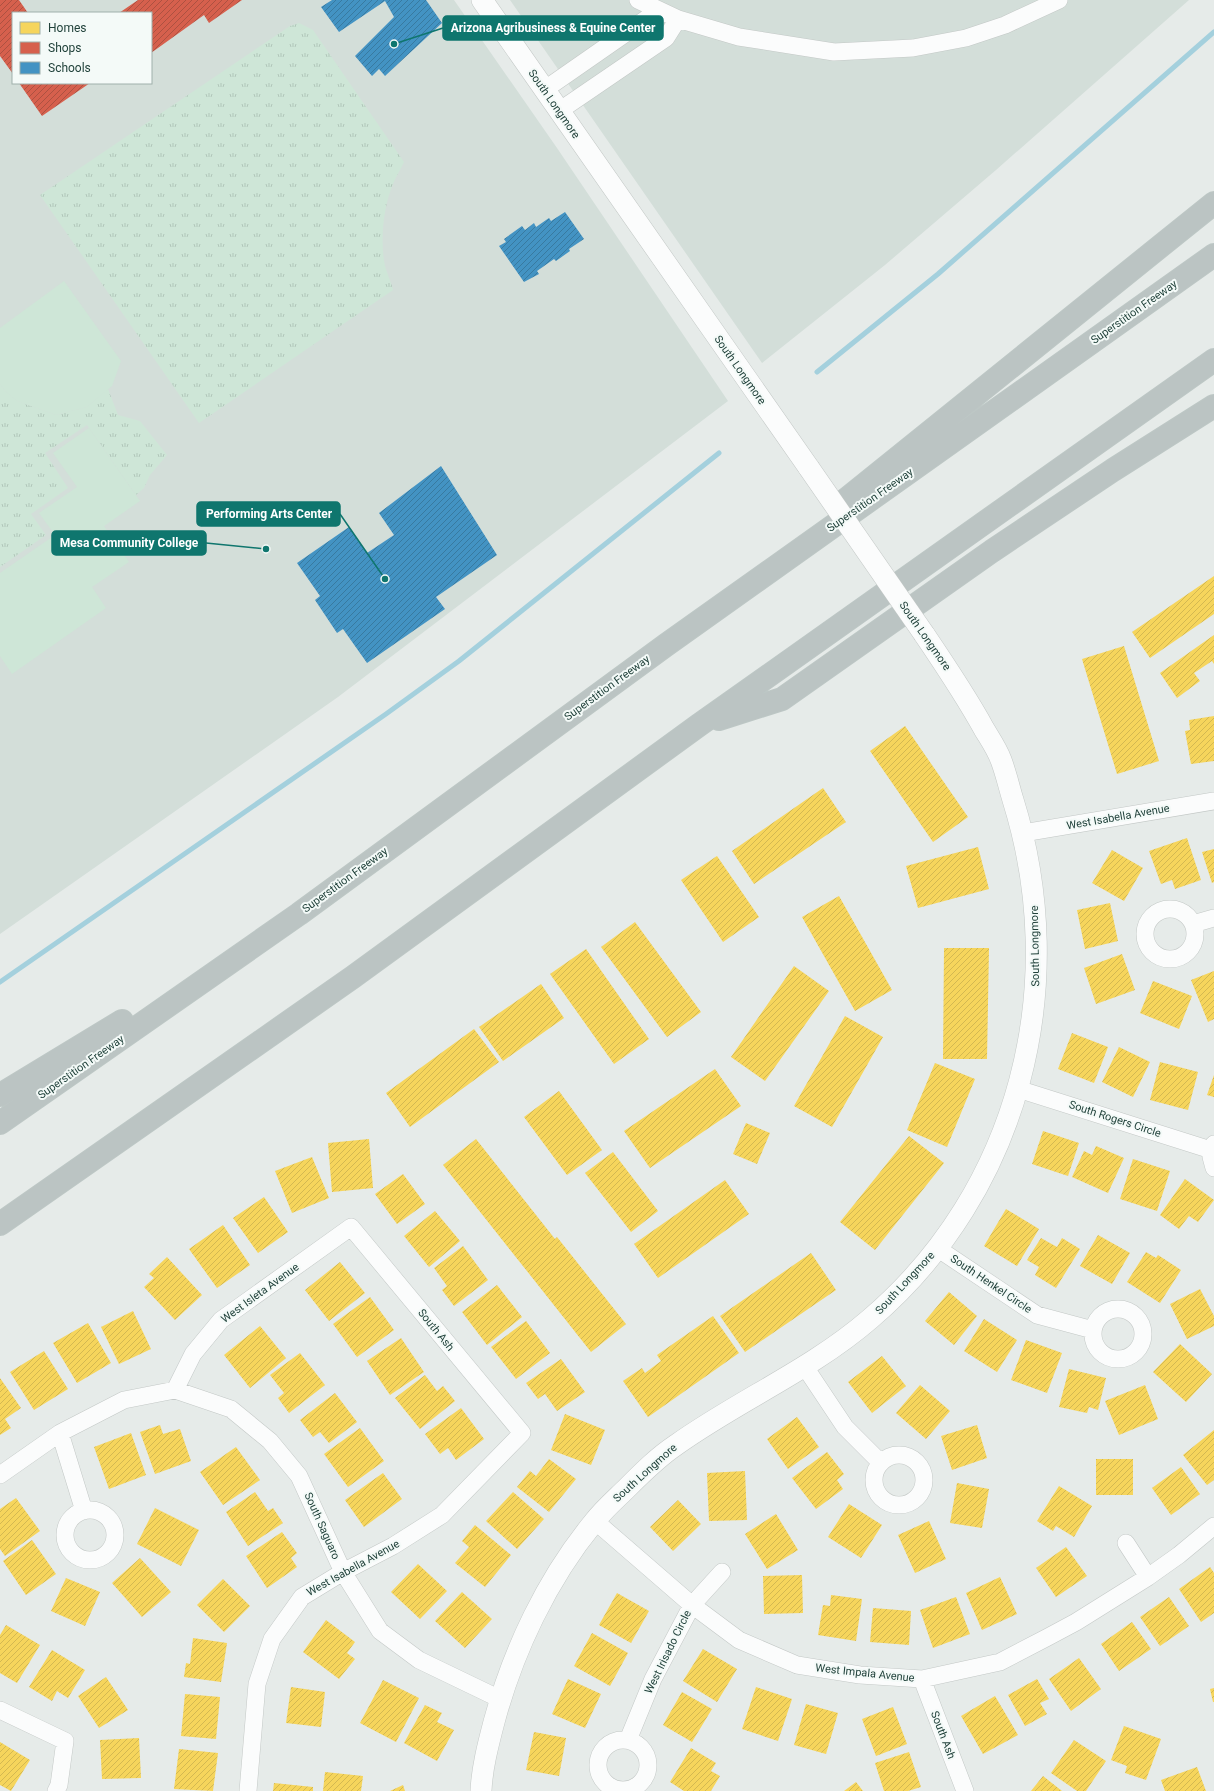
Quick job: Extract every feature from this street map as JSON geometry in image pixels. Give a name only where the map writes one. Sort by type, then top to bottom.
[{"type":"highway","points":[[666,645],[1214,203]]},
{"type":"highway","name":"Superstition Freeway","points":[[0,1123],[300,914],[666,645],[1214,255]]},
{"type":"highway","points":[[0,1240],[353,977],[699,725],[1214,360]]},
{"type":"highway","points":[[699,725],[782,699],[992,551],[1113,470],[1214,406]]},
{"type":"highway","points":[[0,1095],[300,914]]},
{"type":"highway","points":[[0,1224],[353,977]]},
{"type":"street","name":"South Longmore","points":[[481,1791],[488,1744],[500,1699],[533,1618],[556,1576],[595,1520],[650,1465],[672,1447],[728,1411],[805,1366],[850,1336],[874,1316],[916,1274],[937,1248],[965,1208],[1002,1137],[1018,1088],[1030,1042],[1036,980],[1036,910],[1023,833],[1000,758],[962,689],[482,0]]},
{"type":"street","points":[[638,0],[678,19],[739,37],[834,52],[913,48],[966,38],[1005,25],[1059,0]]},
{"type":"street","points":[[544,90],[659,10]]},
{"type":"street","points":[[559,111],[666,38],[678,19]]},
{"type":"street","name":"West Isabella Avenue","points":[[1023,833],[1214,801]]},
{"type":"street","points":[[1193,924],[1214,918]]},
{"type":"street","name":"South Rogers Circle","points":[[1018,1088],[1213,1147],[1211,1157],[1214,1168]]},
{"type":"street","name":"West Isleta Avenue","points":[[175,1390],[193,1354],[221,1320],[351,1227]]},
{"type":"street","name":"South Ash","points":[[351,1227],[522,1433]]},
{"type":"street","name":"South Henkel Circle","points":[[937,1248],[1037,1315],[1094,1330]]},
{"type":"street","points":[[805,1366],[845,1427],[881,1463]]},
{"type":"street","points":[[0,1475],[60,1433],[124,1400],[175,1390]]},
{"type":"street","name":"South Saguaro","points":[[175,1390],[231,1409],[270,1441],[300,1476],[343,1572],[380,1631],[419,1660],[500,1699]]},
{"type":"street","points":[[60,1433],[84,1511]]},
{"type":"street","name":"West Isabella Avenue","points":[[248,1791],[257,1684],[272,1639],[302,1597],[343,1572],[394,1546],[442,1515],[522,1433]]},
{"type":"street","name":"West Impala Avenue","points":[[595,1520],[692,1605],[739,1640],[797,1665],[860,1674],[922,1678],[1000,1662],[1076,1622],[1148,1577],[1179,1555],[1214,1526]]},
{"type":"street","points":[[1126,1543],[1148,1577]]},
{"type":"street","name":"West Irisado Circle","points":[[628,1740],[654,1679],[692,1605],[722,1572]]},
{"type":"street","name":"South Ash","points":[[922,1678],[964,1791]]},
{"type":"street","points":[[0,1710],[65,1741],[59,1785],[56,1791]]},
{"type":"shaded area","points":[[0,0],[454,0],[557,148],[728,401],[338,697],[0,934]]},
{"type":"shaded area","points":[[510,0],[1189,0],[996,170],[885,265],[762,363]]},
{"type":"green space","points":[[299,23],[313,30],[404,162],[394,181],[390,193],[383,225],[383,256],[393,290],[199,423],[40,195],[290,26]]},
{"type":"green space","points":[[64,281],[121,361],[112,386],[87,407],[56,415],[17,401],[5,391],[0,384],[0,328]]},
{"type":"green space","points":[[0,384],[5,391],[17,401],[56,415],[87,407],[108,389],[118,415],[140,421],[167,455],[150,475],[144,488],[136,495],[87,425],[45,453],[68,488],[31,514],[46,535],[0,567]]},
{"type":"green space","points":[[89,428],[140,501],[104,526],[129,562],[92,587],[106,608],[12,674],[0,656],[0,573],[55,535],[39,513],[77,487],[53,453]]},
{"type":"building: Homes","points":[[1214,576],[1214,614],[1150,658],[1132,632]]},
{"type":"building: Homes","points":[[1214,635],[1214,664],[1212,661],[1194,673],[1200,681],[1177,698],[1160,673]]},
{"type":"building: Homes","points":[[1124,646],[1159,761],[1117,774],[1082,659]]},
{"type":"building: Homes","points":[[1214,716],[1214,761],[1191,764],[1185,731],[1190,730],[1189,720]]},
{"type":"building: Homes","points":[[905,726],[968,817],[933,842],[870,751]]},
{"type":"building: Homes","points":[[823,788],[846,822],[754,884],[732,851]]},
{"type":"building: Homes","points":[[1187,838],[1201,880],[1175,889],[1172,880],[1161,884],[1149,851]]},
{"type":"building: Homes","points":[[978,847],[989,889],[918,908],[906,866]]},
{"type":"building: Homes","points":[[1214,849],[1214,882],[1212,883],[1202,852]]},
{"type":"building: Homes","points":[[1112,850],[1143,868],[1124,901],[1092,883]]},
{"type":"building: Homes","points":[[717,856],[759,917],[723,942],[681,880]]},
{"type":"building: Homes","points":[[839,896],[892,990],[855,1011],[802,917]]},
{"type":"building: Homes","points":[[1110,903],[1118,941],[1085,949],[1077,910]]},
{"type":"building: Homes","points":[[635,922],[701,1012],[667,1037],[601,947]]},
{"type":"building: Homes","points":[[944,948],[989,948],[987,1059],[943,1059]]},
{"type":"building: Homes","points":[[586,949],[649,1039],[614,1064],[550,974]]},
{"type":"building: Homes","points":[[1122,954],[1135,990],[1096,1004],[1084,968]]},
{"type":"building: Homes","points":[[794,966],[829,991],[765,1081],[731,1057]]},
{"type":"building: Homes","points":[[1214,971],[1214,1019],[1208,1022],[1191,980]]},
{"type":"building: Homes","points":[[1153,981],[1192,996],[1179,1029],[1140,1013]]},
{"type":"building: Homes","points":[[541,984],[564,1018],[503,1061],[479,1027]]},
{"type":"building: Homes","points":[[845,1016],[883,1037],[832,1127],[794,1106]]},
{"type":"building: Homes","points":[[474,1029],[499,1062],[410,1127],[386,1093]]},
{"type":"building: Homes","points":[[1072,1033],[1108,1047],[1094,1083],[1058,1069]]},
{"type":"building: Homes","points":[[1119,1047],[1150,1062],[1133,1097],[1102,1082]]},
{"type":"building: Homes","points":[[1160,1062],[1198,1072],[1188,1110],[1150,1100]]},
{"type":"building: Homes","points":[[935,1063],[975,1079],[947,1147],[907,1130]]},
{"type":"building: Homes","points":[[715,1069],[741,1106],[650,1168],[624,1131]]},
{"type":"building: Homes","points":[[1214,1075],[1214,1097],[1207,1095]]},
{"type":"building: Homes","points":[[559,1091],[602,1150],[567,1175],[524,1117]]},
{"type":"building: Homes","points":[[746,1123],[770,1133],[757,1164],[733,1154]]},
{"type":"building: Homes","points":[[1043,1131],[1079,1143],[1068,1176],[1032,1164]]},
{"type":"building: Homes","points":[[909,1136],[944,1163],[875,1250],[840,1222]]},
{"type":"building: Homes","points":[[369,1139],[373,1188],[332,1192],[328,1143]]},
{"type":"building: Homes","points":[[476,1139],[555,1239],[557,1237],[626,1324],[591,1352],[443,1165]]},
{"type":"building: Homes","points":[[1096,1146],[1124,1158],[1108,1193],[1072,1177],[1084,1151],[1092,1155]]},
{"type":"building: Homes","points":[[613,1152],[658,1211],[631,1232],[585,1173]]},
{"type":"building: Homes","points":[[312,1157],[329,1198],[292,1213],[275,1171]]},
{"type":"building: Homes","points":[[1133,1159],[1170,1171],[1157,1211],[1120,1199]]},
{"type":"building: Homes","points":[[403,1174],[425,1204],[397,1224],[375,1194]]},
{"type":"building: Homes","points":[[1185,1179],[1214,1200],[1198,1222],[1189,1216],[1179,1229],[1160,1215]]},
{"type":"building: Homes","points":[[725,1180],[749,1214],[658,1278],[634,1244]]},
{"type":"building: Homes","points":[[264,1197],[288,1232],[258,1253],[233,1218]]},
{"type":"building: Homes","points":[[1006,1209],[1039,1229],[1017,1266],[984,1246]]},
{"type":"building: Homes","points":[[435,1211],[460,1241],[429,1267],[404,1236]]},
{"type":"building: Homes","points":[[223,1225],[250,1265],[217,1288],[189,1249]]},
{"type":"building: Homes","points":[[1098,1235],[1130,1253],[1112,1284],[1080,1266]]},
{"type":"building: Homes","points":[[1041,1238],[1057,1247],[1062,1238],[1080,1249],[1056,1288],[1035,1275],[1039,1267],[1027,1260]]},
{"type":"building: Homes","points":[[463,1246],[488,1280],[454,1306],[442,1290],[447,1286],[434,1268]]},
{"type":"building: Homes","points":[[1146,1252],[1156,1258],[1158,1255],[1181,1270],[1160,1303],[1127,1282]]},
{"type":"building: Homes","points":[[811,1253],[836,1290],[745,1352],[720,1316]]},
{"type":"building: Homes","points":[[167,1257],[202,1295],[175,1320],[144,1287],[154,1278],[149,1274]]},
{"type":"building: Homes","points":[[340,1262],[365,1293],[329,1321],[305,1290]]},
{"type":"building: Homes","points":[[497,1285],[522,1317],[487,1345],[462,1312]]},
{"type":"building: Homes","points":[[1200,1289],[1214,1316],[1214,1326],[1187,1339],[1170,1304]]},
{"type":"building: Homes","points":[[949,1292],[977,1316],[954,1345],[925,1321]]},
{"type":"building: Homes","points":[[370,1297],[394,1330],[357,1357],[333,1324]]},
{"type":"building: Homes","points":[[133,1311],[151,1349],[119,1364],[101,1327]]},
{"type":"building: Homes","points":[[713,1316],[739,1353],[648,1417],[623,1381],[642,1368],[645,1373],[661,1361],[657,1355]]},
{"type":"building: Homes","points":[[984,1319],[1017,1340],[997,1372],[964,1351]]},
{"type":"building: Homes","points":[[526,1321],[550,1353],[516,1379],[491,1347]]},
{"type":"building: Homes","points":[[88,1323],[111,1363],[77,1383],[53,1343]]},
{"type":"building: Homes","points":[[260,1326],[286,1358],[250,1388],[224,1355]]},
{"type":"building: Homes","points":[[401,1338],[424,1372],[390,1395],[367,1361]]},
{"type":"building: Homes","points":[[1026,1340],[1062,1353],[1047,1393],[1011,1380]]},
{"type":"building: Homes","points":[[1180,1344],[1212,1374],[1186,1402],[1153,1372]]},
{"type":"building: Homes","points":[[44,1351],[68,1389],[34,1410],[10,1372]]},
{"type":"building: Homes","points":[[300,1353],[325,1385],[289,1413],[278,1398],[284,1393],[270,1375]]},
{"type":"building: Homes","points":[[882,1356],[906,1386],[872,1413],[848,1382]]},
{"type":"building: Homes","points":[[561,1359],[585,1392],[557,1411],[545,1394],[538,1399],[526,1383]]},
{"type":"building: Homes","points":[[1069,1369],[1106,1378],[1098,1410],[1089,1407],[1087,1413],[1059,1407]]},
{"type":"building: Homes","points":[[425,1375],[437,1391],[443,1386],[455,1401],[420,1429],[395,1398]]},
{"type":"building: Homes","points":[[0,1378],[21,1408],[5,1419],[11,1428],[0,1435]]},
{"type":"building: Homes","points":[[920,1385],[950,1411],[926,1439],[896,1413]]},
{"type":"building: Homes","points":[[1145,1385],[1158,1419],[1119,1435],[1105,1401]]},
{"type":"building: Homes","points":[[335,1393],[357,1422],[329,1443],[320,1432],[313,1437],[300,1420]]},
{"type":"building: Homes","points":[[461,1408],[484,1439],[456,1460],[448,1448],[440,1454],[425,1434]]},
{"type":"building: Homes","points":[[565,1414],[605,1430],[591,1465],[551,1450]]},
{"type":"building: Homes","points":[[797,1417],[819,1447],[788,1469],[767,1439]]},
{"type":"building: Homes","points":[[160,1425],[163,1434],[180,1429],[191,1461],[155,1474],[140,1432]]},
{"type":"building: Homes","points":[[977,1425],[987,1458],[952,1470],[941,1436]]},
{"type":"building: Homes","points":[[360,1428],[384,1461],[348,1487],[324,1454]]},
{"type":"building: Homes","points":[[1214,1430],[1214,1480],[1207,1485],[1183,1455]]},
{"type":"building: Homes","points":[[131,1433],[146,1475],[109,1489],[94,1447]]},
{"type":"building: Homes","points":[[236,1447],[260,1480],[223,1505],[200,1472]]},
{"type":"building: Homes","points":[[827,1452],[844,1474],[837,1480],[843,1489],[816,1509],[792,1478]]},
{"type":"building: Homes","points":[[549,1459],[576,1479],[549,1512],[517,1487],[530,1471],[536,1476]]},
{"type":"building: Homes","points":[[1096,1459],[1133,1459],[1133,1495],[1096,1495]]},
{"type":"building: Homes","points":[[1181,1467],[1200,1494],[1171,1515],[1152,1488]]},
{"type":"building: Homes","points":[[745,1471],[747,1520],[709,1521],[707,1473]]},
{"type":"building: Homes","points":[[383,1473],[402,1499],[364,1527],[345,1500]]},
{"type":"building: Homes","points":[[957,1483],[989,1489],[982,1528],[950,1523]]},
{"type":"building: Homes","points":[[1059,1486],[1092,1506],[1074,1537],[1056,1526],[1053,1531],[1037,1521]]},
{"type":"building: Homes","points":[[255,1492],[268,1511],[273,1508],[283,1523],[248,1546],[226,1512]]},
{"type":"building: Homes","points":[[513,1492],[544,1519],[517,1549],[486,1521]]},
{"type":"building: Homes","points":[[16,1498],[40,1531],[5,1556],[0,1549],[0,1509]]},
{"type":"building: Homes","points":[[678,1500],[701,1524],[673,1551],[650,1527]]},
{"type":"building: Homes","points":[[849,1504],[882,1525],[861,1558],[828,1537]]},
{"type":"building: Homes","points":[[155,1508],[199,1530],[181,1566],[137,1544]]},
{"type":"building: Homes","points":[[776,1514],[798,1550],[767,1569],[745,1534]]},
{"type":"building: Homes","points":[[929,1521],[946,1559],[915,1573],[898,1535]]},
{"type":"building: Homes","points":[[475,1525],[511,1555],[485,1587],[455,1563],[469,1547],[462,1541]]},
{"type":"building: Homes","points":[[282,1532],[297,1553],[291,1558],[297,1567],[267,1588],[246,1556]]},
{"type":"building: Homes","points":[[32,1540],[56,1574],[26,1595],[3,1561]]},
{"type":"building: Homes","points":[[1066,1547],[1087,1576],[1056,1597],[1036,1568]]},
{"type":"building: Homes","points":[[140,1558],[171,1592],[142,1617],[112,1583]]},
{"type":"building: Homes","points":[[418,1564],[447,1591],[420,1619],[391,1592]]},
{"type":"building: Homes","points":[[1210,1567],[1214,1573],[1214,1613],[1201,1622],[1179,1589]]},
{"type":"building: Homes","points":[[802,1575],[803,1613],[764,1614],[763,1576]]},
{"type":"building: Homes","points":[[1000,1577],[1017,1614],[982,1630],[966,1593]]},
{"type":"building: Homes","points":[[66,1578],[100,1592],[85,1626],[51,1611]]},
{"type":"building: Homes","points":[[223,1579],[250,1606],[224,1632],[197,1605]]},
{"type":"building: Homes","points":[[462,1592],[492,1619],[465,1648],[435,1621]]},
{"type":"building: Homes","points":[[617,1593],[649,1611],[631,1643],[599,1625]]},
{"type":"building: Homes","points":[[831,1595],[862,1599],[856,1641],[818,1635],[823,1605],[830,1606]]},
{"type":"building: Homes","points":[[956,1597],[970,1634],[933,1648],[920,1610]]},
{"type":"building: Homes","points":[[1169,1597],[1189,1626],[1160,1646],[1140,1617]]},
{"type":"building: Homes","points":[[873,1608],[911,1611],[909,1645],[870,1642]]},
{"type":"building: Homes","points":[[326,1620],[355,1642],[347,1653],[355,1659],[339,1679],[303,1652]]},
{"type":"building: Homes","points":[[1132,1622],[1151,1649],[1119,1671],[1101,1644]]},
{"type":"building: Homes","points":[[6,1625],[40,1645],[17,1683],[0,1673],[0,1635]]},
{"type":"building: Homes","points":[[592,1633],[628,1653],[610,1686],[574,1666]]},
{"type":"building: Homes","points":[[193,1638],[227,1643],[221,1682],[184,1677],[186,1663],[190,1664]]},
{"type":"building: Homes","points":[[703,1649],[737,1669],[717,1702],[683,1681]]},
{"type":"building: Homes","points":[[52,1650],[85,1670],[68,1698],[57,1691],[52,1701],[29,1687]]},
{"type":"building: Homes","points":[[1079,1658],[1101,1689],[1071,1711],[1049,1679]]},
{"type":"building: Homes","points":[[106,1677],[128,1710],[99,1728],[78,1696]]},
{"type":"building: Homes","points":[[568,1679],[601,1694],[585,1728],[552,1714]]},
{"type":"building: Homes","points":[[1037,1679],[1049,1699],[1040,1703],[1047,1714],[1025,1726],[1008,1695]]},
{"type":"building: Homes","points":[[383,1680],[419,1698],[396,1742],[360,1723]]},
{"type":"building: Homes","points":[[291,1687],[325,1692],[321,1727],[286,1723]]},
{"type":"building: Homes","points":[[756,1687],[792,1699],[778,1741],[742,1729]]},
{"type":"building: Homes","points":[[1214,1688],[1214,1702],[1213,1702],[1210,1689]]},
{"type":"building: Homes","points":[[682,1692],[712,1709],[692,1742],[663,1725]]},
{"type":"building: Homes","points":[[185,1694],[220,1697],[216,1739],[181,1736]]},
{"type":"building: Homes","points":[[995,1696],[1018,1735],[983,1754],[961,1716]]},
{"type":"building: Homes","points":[[806,1704],[838,1713],[826,1754],[794,1745]]},
{"type":"building: Homes","points":[[425,1705],[442,1713],[437,1722],[454,1730],[437,1761],[404,1743]]},
{"type":"building: Homes","points":[[893,1707],[907,1744],[876,1756],[862,1719]]},
{"type":"building: Homes","points":[[1124,1726],[1161,1739],[1146,1780],[1125,1773],[1127,1766],[1111,1760]]},
{"type":"building: Homes","points":[[534,1732],[566,1738],[559,1776],[526,1770]]},
{"type":"building: Homes","points":[[139,1738],[141,1778],[102,1779],[100,1740]]},
{"type":"building: Homes","points":[[1074,1740],[1106,1761],[1086,1791],[1077,1791],[1051,1773]]},
{"type":"building: Homes","points":[[0,1742],[30,1760],[11,1791],[0,1785]]},
{"type":"building: Homes","points":[[691,1748],[716,1763],[711,1771],[720,1776],[711,1791],[684,1791],[670,1782]]},
{"type":"building: Homes","points":[[179,1749],[218,1753],[213,1791],[174,1789]]},
{"type":"building: Homes","points":[[909,1752],[921,1787],[908,1791],[884,1791],[875,1763]]},
{"type":"building: Homes","points":[[1197,1767],[1206,1791],[1165,1791],[1161,1780]]},
{"type":"building: Homes","points":[[325,1772],[363,1776],[361,1791],[323,1791]]},
{"type":"building: Homes","points":[[1043,1776],[1062,1791],[1031,1791]]},
{"type":"building: Homes","points":[[856,1782],[863,1791],[844,1791]]},
{"type":"building: Homes","points":[[274,1783],[313,1787],[313,1791],[273,1791]]},
{"type":"building: Homes","points":[[403,1785],[405,1791],[390,1791]]},
{"type":"building: Shops","points":[[0,0],[19,0],[27,12],[12,12],[12,73],[0,56]]},
{"type":"building: Shops","points":[[138,0],[242,0],[209,23],[204,15],[152,52],[152,12],[120,12]]},
{"type":"building: Shops","points":[[20,84],[89,84],[42,116]]},
{"type":"building: Schools","points":[[332,0],[426,0],[442,23],[385,76],[379,69],[372,76],[355,56],[394,17],[385,1],[339,32],[321,7]]},
{"type":"building: Schools","points":[[565,212],[584,239],[569,249],[570,251],[556,261],[554,259],[537,271],[539,274],[524,282],[499,246],[506,242],[504,239],[522,226],[525,230],[534,223],[536,227],[549,218],[551,221]]},
{"type":"building: Schools","points":[[441,466],[497,555],[436,597],[445,609],[367,663],[343,629],[337,633],[315,600],[320,596],[297,563],[349,527],[367,553],[394,535],[379,513]]},
{"type":"waterway","points":[[817,372],[938,274],[1214,32]]},
{"type":"waterway","points":[[0,982],[386,714],[459,661],[719,453]]},
{"type":"place","name":"Arizona Agribusiness & Equine Center","points":[[394,44]]},
{"type":"place","name":"Mesa Community College","points":[[266,549]]},
{"type":"place","name":"Performing Arts Center","points":[[385,579]]}]
